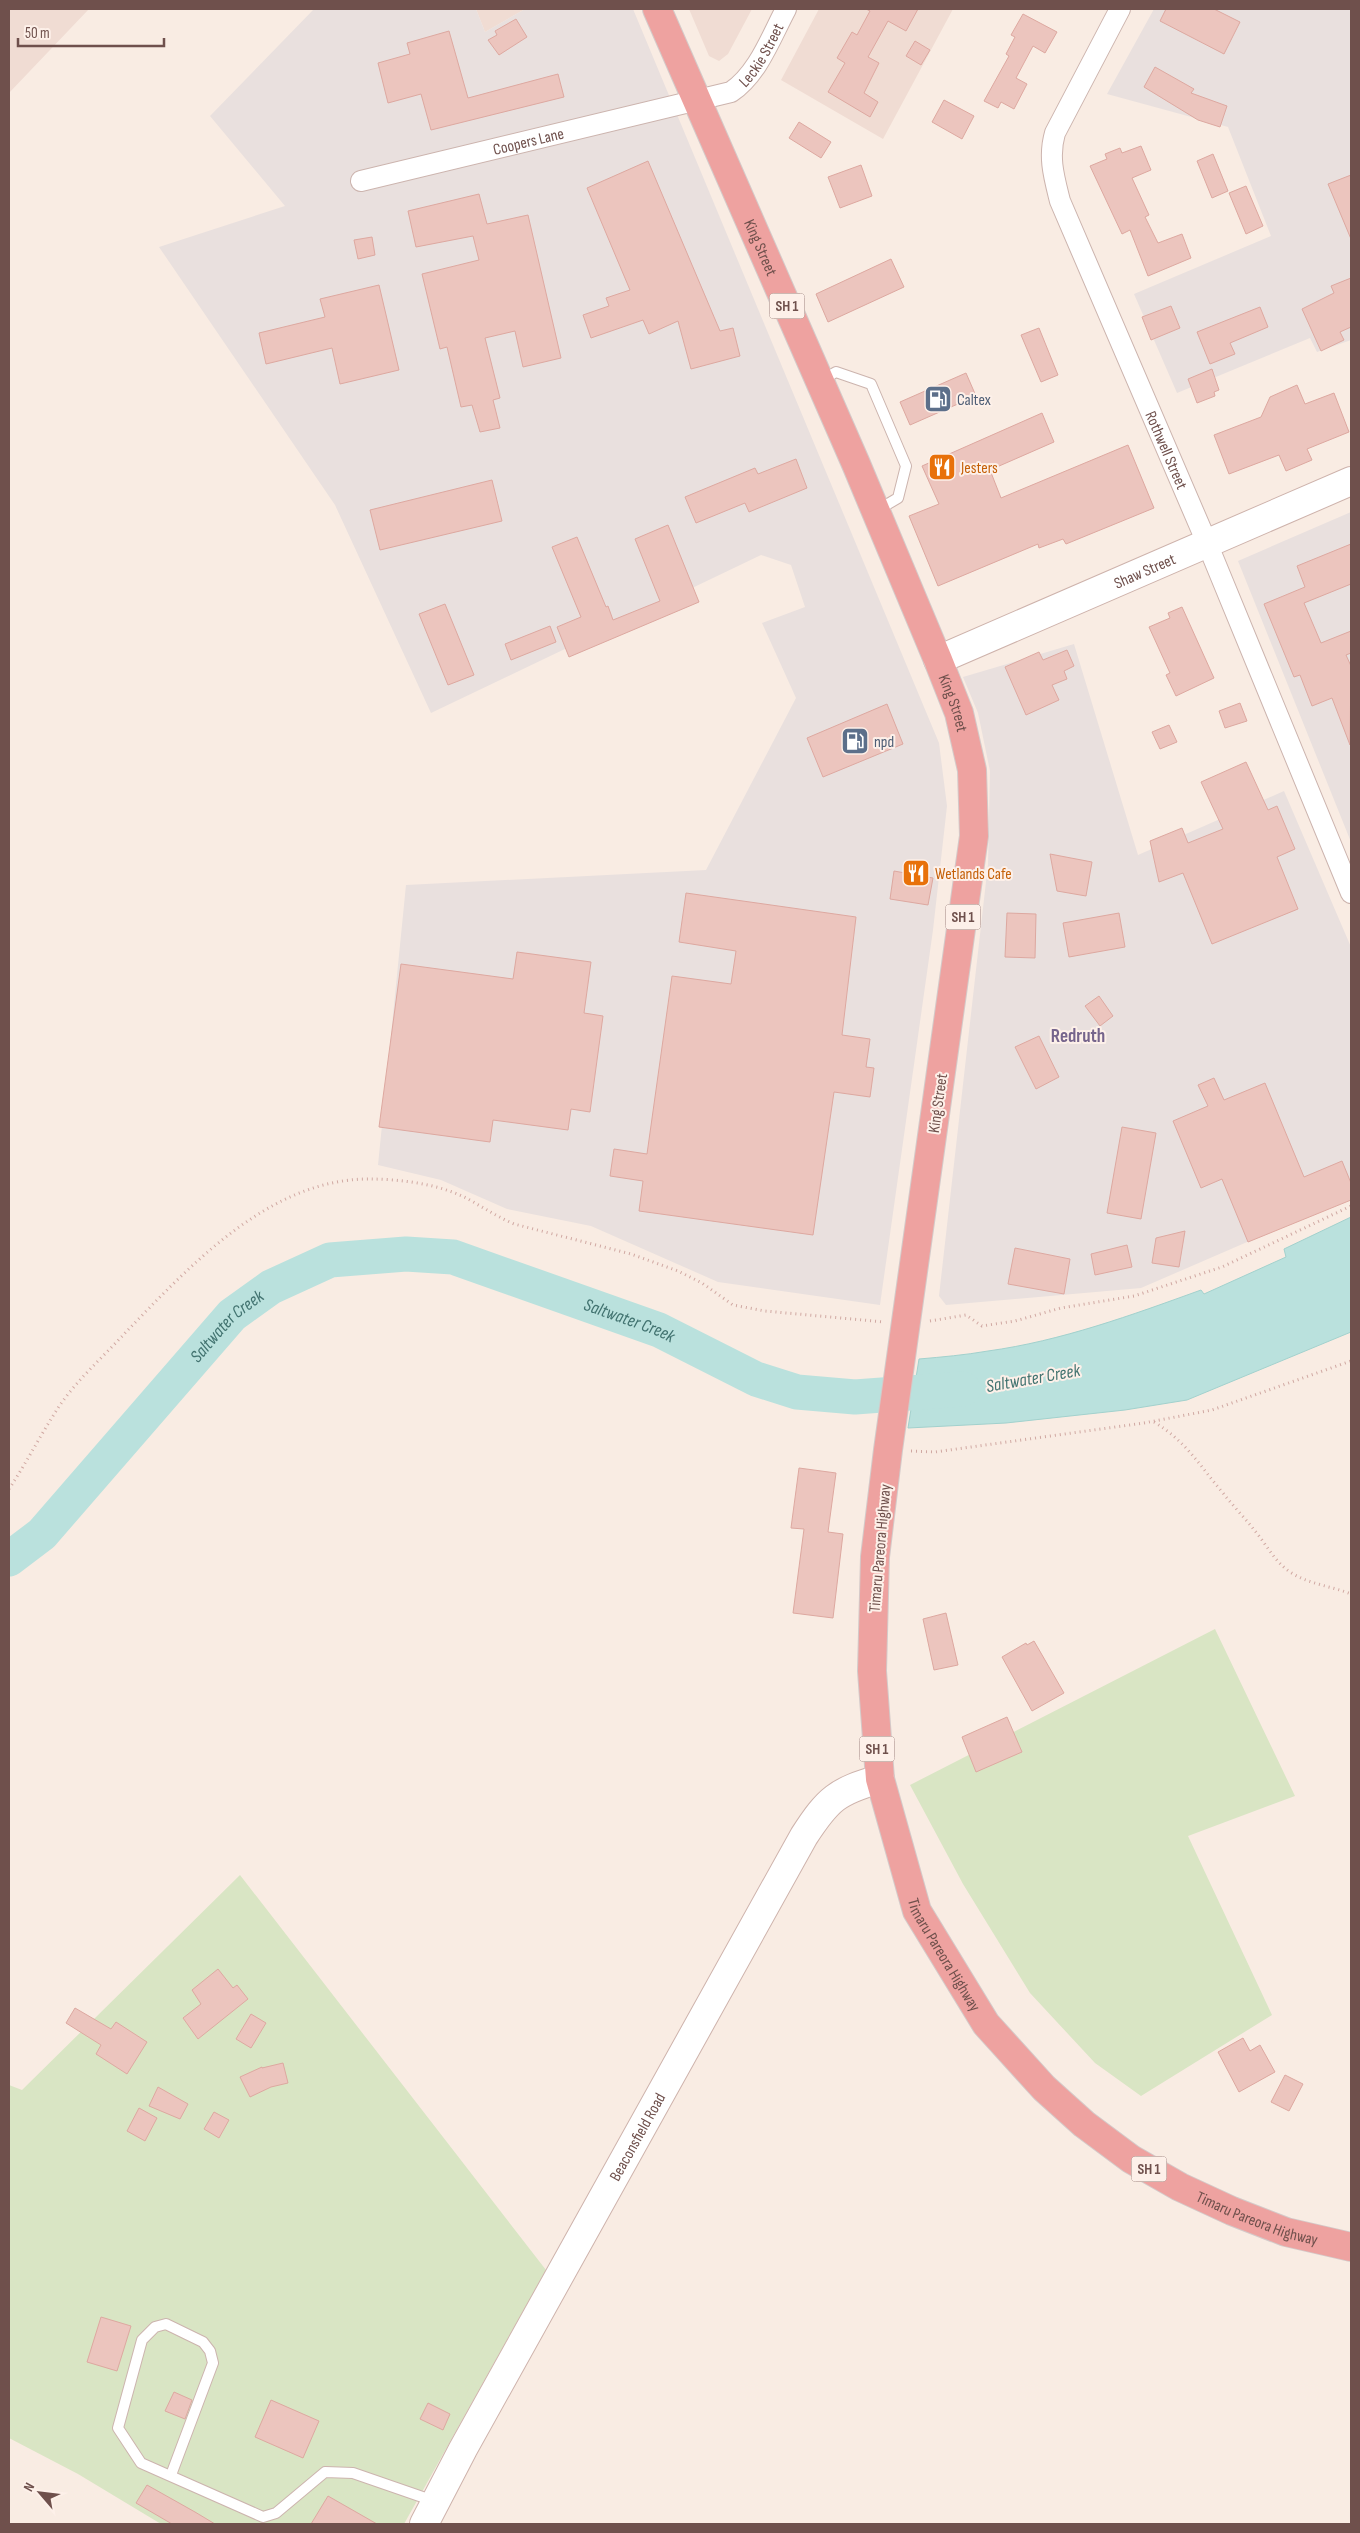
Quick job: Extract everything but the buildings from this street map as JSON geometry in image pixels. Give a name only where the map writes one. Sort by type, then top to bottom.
[{"type":"highway","name":"King Street","points":[[657,9],[820,381],[938,660],[959,713],[972,770],[974,836],[888,1450]]},
{"type":"highway","name":"Timaru Pareora Highway","points":[[888,1450],[875,1557],[872,1612],[872,1671],[880,1779],[918,1911],[986,2024],[1044,2088],[1084,2124],[1132,2159],[1180,2187],[1286,2232],[1351,2247]]},
{"type":"street","name":"Leckie Street","points":[[697,101],[731,92],[742,84],[756,66],[786,9]]},
{"type":"street","name":"Rothwell Street","points":[[1120,9],[1055,133],[1051,148],[1052,170],[1060,201],[1207,544],[1351,893]]},
{"type":"street","name":"Coopers Lane","points":[[361,181],[697,101]]},
{"type":"street","name":"Shaw Street","points":[[938,660],[1351,481]]},
{"type":"street","name":"Beaconsfield Road","points":[[430,2513],[804,1836],[833,1799],[849,1788],[880,1779]]},
{"type":"lane","points":[[820,381],[836,372],[871,384],[899,448],[906,466],[898,498],[876,512]]},
{"type":"lane","points":[[171,2475],[213,2364],[210,2351],[203,2342],[166,2324],[155,2327],[142,2340],[118,2428],[141,2463],[263,2517],[276,2513],[325,2472],[353,2473],[430,2513]]},
{"type":"path","points":[[9,1489],[61,1404],[170,1287],[232,1231],[260,1212],[321,1186],[368,1179],[397,1181],[444,1189],[467,1198],[498,1217],[514,1224],[631,1254],[678,1271],[702,1282],[733,1305],[765,1311],[840,1316],[905,1331],[966,1315],[982,1326],[1015,1321],[1061,1308],[1134,1296],[1222,1267],[1351,1206]]},
{"type":"path","points":[[888,1450],[935,1452],[1153,1422],[1212,1410],[1351,1361]]},
{"type":"path","points":[[1153,1422],[1173,1433],[1200,1463],[1221,1492],[1255,1530],[1278,1563],[1292,1573],[1312,1582],[1351,1594]]},
{"type":"shaded area","points":[[9,9],[89,9],[9,93]]},
{"type":"shaded area","points":[[314,9],[476,9],[485,32],[525,9],[633,9],[939,743],[947,806],[933,930],[880,1305],[718,1282],[591,1226],[507,1209],[441,1180],[378,1165],[406,885],[706,870],[796,698],[762,623],[805,607],[791,565],[761,555],[431,713],[335,505],[159,247],[285,206],[210,116]]},
{"type":"shaded area","points":[[476,9],[525,9],[485,32]]},
{"type":"shaded area","points":[[689,9],[752,9],[728,54],[719,61],[709,56]]},
{"type":"shaded area","points":[[819,9],[953,9],[883,139],[781,80]]},
{"type":"shaded area","points":[[1154,9],[1351,9],[1351,340],[1317,352],[1310,338],[1177,393],[1134,294],[1271,236],[1228,127],[1107,94]]},
{"type":"shaded area","points":[[1351,512],[1351,842],[1238,561]]},
{"type":"shaded area","points":[[1074,644],[1138,855],[1284,791],[1351,947],[1351,1197],[1141,1288],[946,1305],[939,1296],[988,864],[990,771],[978,713],[963,677]]},
{"type":"green space","points":[[1215,1629],[1295,1796],[1188,1836],[1272,2015],[1141,2096],[1095,2063],[1030,1993],[963,1884],[910,1785]]},
{"type":"green space","points":[[240,1875],[546,2270],[404,2524],[161,2524],[78,2474],[9,2438],[9,2085],[22,2090]]},
{"type":"water","points":[[1351,1217],[1351,1332],[1187,1400],[1125,1410],[1006,1423],[908,1428],[919,1359],[954,1356],[1042,1341],[1123,1318],[1201,1290],[1204,1294],[1286,1257],[1284,1249]]},
{"type":"waterway","name":"Saltwater Creek","points":[[9,1559],[42,1534],[232,1315],[271,1287],[330,1260],[406,1254],[453,1257],[659,1330],[756,1379],[797,1392],[855,1397],[963,1389]]},
{"type":"place","name":"Caltex","points":[[938,399]]},
{"type":"place","name":"Jesters","points":[[942,467]]},
{"type":"place","name":"npd","points":[[855,741]]},
{"type":"place","name":"Wetlands Cafe","points":[[916,873]]},
{"type":"district","name":"Redruth","points":[[1078,1035]]}]
